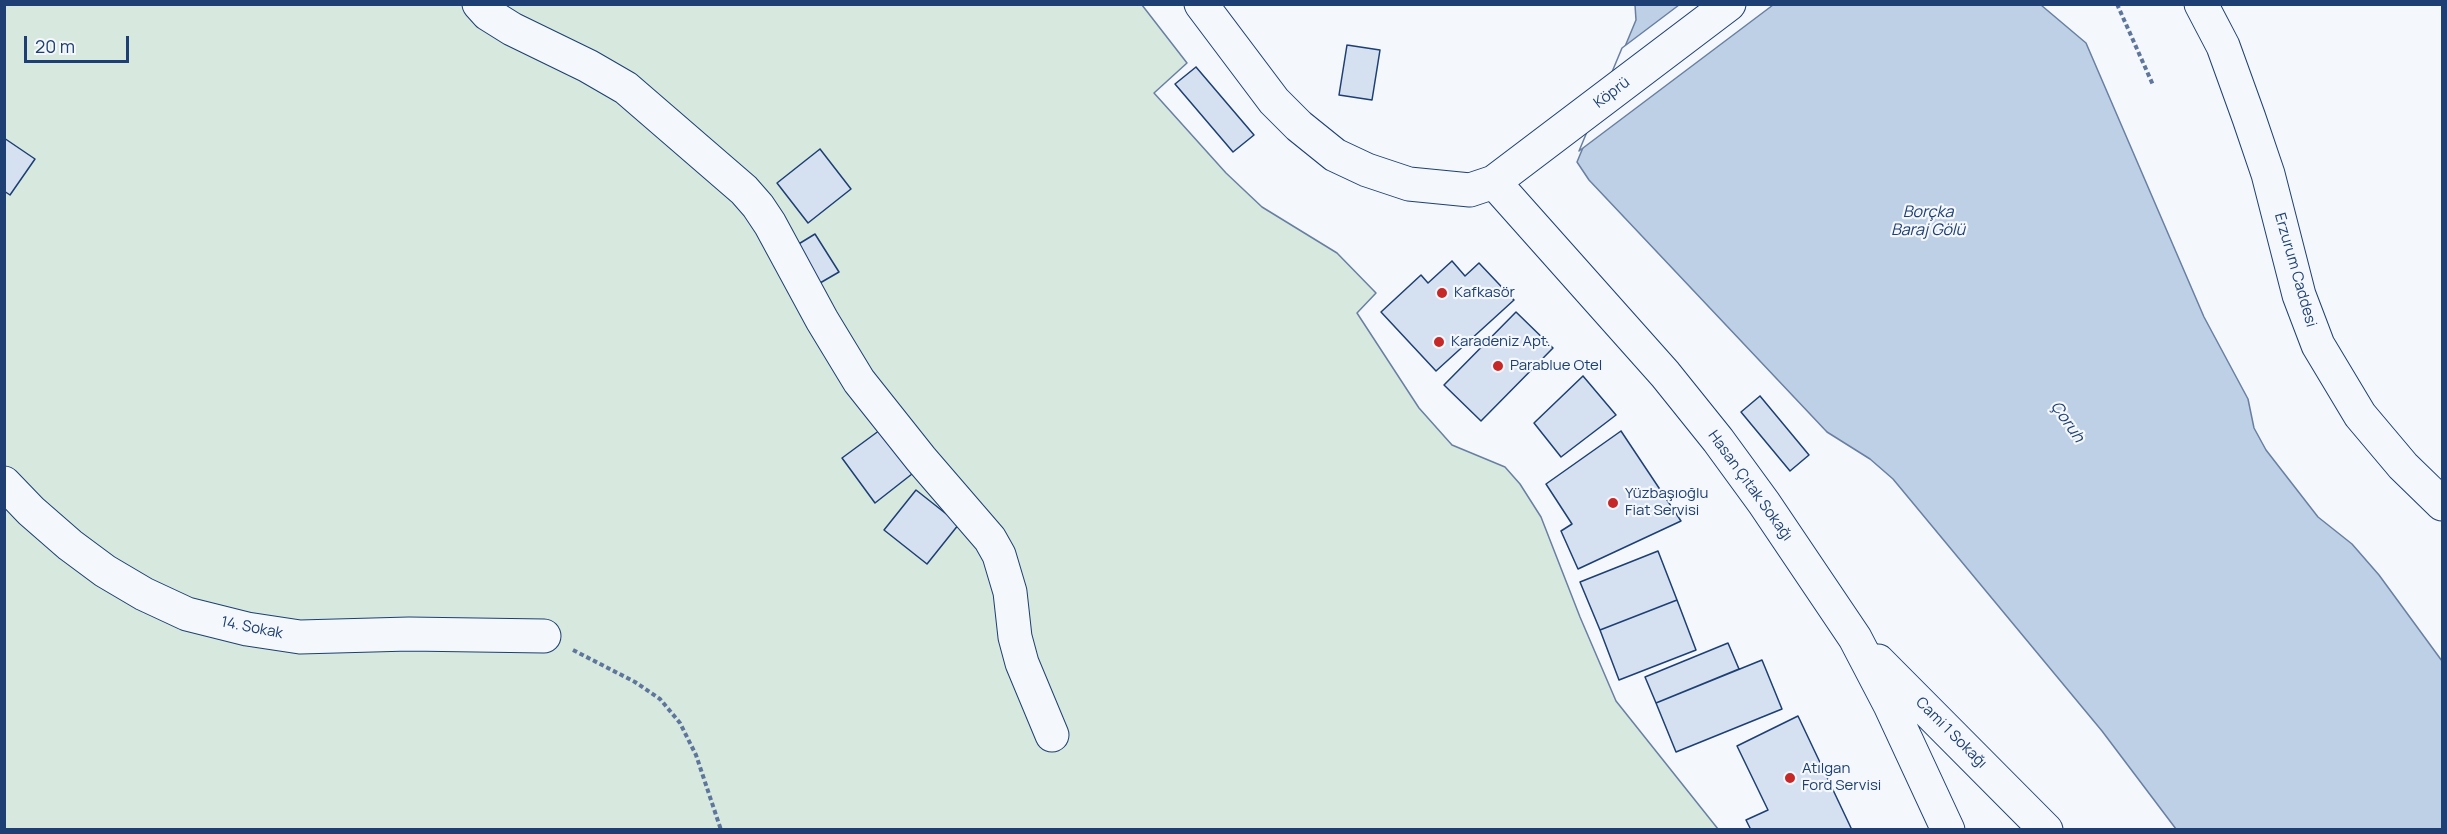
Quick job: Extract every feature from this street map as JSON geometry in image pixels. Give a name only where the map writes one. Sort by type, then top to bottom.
[{"type":"street","points":[[479,4],[488,14],[512,29],[588,66],[626,88],[744,190],[758,206],[859,381],[921,459],[990,539],[999,555],[1010,592],[1015,637],[1022,663],[1052,735]]},
{"type":"street","points":[[1201,4],[1274,101],[1299,126],[1335,155],[1367,170],[1409,184],[1441,189],[1470,190],[1494,182]]},
{"type":"street","name":"Köprü","points":[[1494,182],[1729,4]]},
{"type":"street","name":"Erzurum Caddesi","points":[[2201,4],[2223,46],[2249,118],[2268,174],[2299,295],[2318,345],[2360,415],[2403,466],[2442,504]]},
{"type":"street","name":"Hasan Çıtak Sokağı","points":[[1494,182],[1665,374],[1718,440],[1815,576],[1855,638],[1890,705],[1948,830]]},
{"type":"street","name":"14. Sokak","points":[[4,483],[31,511],[97,565],[144,594],[187,615],[247,629],[300,637],[409,634],[544,636]]},
{"type":"street","name":"Cami 1 Sokağı","points":[[1855,638],[2046,830]]},
{"type":"path","points":[[2117,4],[2153,85]]},
{"type":"path","points":[[544,636],[627,677],[660,699],[680,723],[696,755],[721,830]]},
{"type":"shaded area","points":[[5,4],[1142,5],[1187,63],[1154,93],[1226,173],[1262,207],[1337,253],[1376,293],[1357,313],[1419,408],[1452,445],[1505,467],[1520,484],[1541,517],[1616,701],[1718,829],[5,830]]},
{"type":"water","name":"Borçka Baraj Gölü","points":[[1635,5],[2041,5],[2086,43],[2204,317],[2248,399],[2254,428],[2266,450],[2318,517],[2352,544],[2379,575],[2442,661],[2442,829],[2176,829],[2102,731],[1893,479],[1870,459],[1827,432],[1589,180],[1577,162],[1636,20]]},
{"type":"pier","points":[[1679,5],[1773,5],[1579,151],[1622,48]]},
{"type":"building","points":[[1347,45],[1380,50],[1372,100],[1339,95]]},
{"type":"building","points":[[1196,67],[1254,135],[1233,152],[1175,84]]},
{"type":"building","points":[[4,138],[35,159],[10,195],[4,191]]},
{"type":"building","points":[[820,149],[851,189],[808,223],[777,183]]},
{"type":"building","points":[[815,234],[839,272],[820,283],[797,245]]},
{"type":"building","name":"Karadeniz Apt.","points":[[1452,261],[1465,276],[1479,263],[1514,300],[1436,371],[1381,312],[1421,275],[1428,283]]},
{"type":"building","name":"Parablue Otel","points":[[1516,312],[1553,348],[1481,421],[1444,385]]},
{"type":"building","points":[[1583,376],[1616,415],[1561,457],[1534,423]]},
{"type":"building","points":[[1760,396],[1809,455],[1790,471],[1741,412]]},
{"type":"building","points":[[880,430],[912,474],[875,503],[842,458]]},
{"type":"building","name":"Yüzbaşıoğlu Fiat Servisi","points":[[1621,431],[1681,521],[1578,569],[1561,531],[1572,524],[1546,484]]},
{"type":"building","points":[[916,490],[959,524],[927,564],[884,530]]},
{"type":"building","points":[[1658,551],[1677,600],[1600,630],[1580,582]]},
{"type":"building","points":[[1677,600],[1696,650],[1619,680],[1600,630]]},
{"type":"building","points":[[1728,643],[1739,669],[1656,703],[1645,677]]},
{"type":"building","points":[[1762,660],[1782,709],[1676,752],[1656,703]]},
{"type":"building","name":"Atılgan Ford Servisi","points":[[1798,716],[1852,830],[1751,830],[1746,820],[1768,810],[1737,746]]},
{"type":"place","name":"Kafkasör","points":[[1442,293]]},
{"type":"place","name":"Karadeniz Apt.","points":[[1439,342]]},
{"type":"place","name":"Parablue Otel","points":[[1498,366]]},
{"type":"place","name":"Yüzbaşıoğlu Fiat Servisi","points":[[1613,503]]},
{"type":"place","name":"Atılgan Ford Servisi","points":[[1790,778]]},
{"type":"water label","name":"Çoruh","points":[[2067,422]]}]
